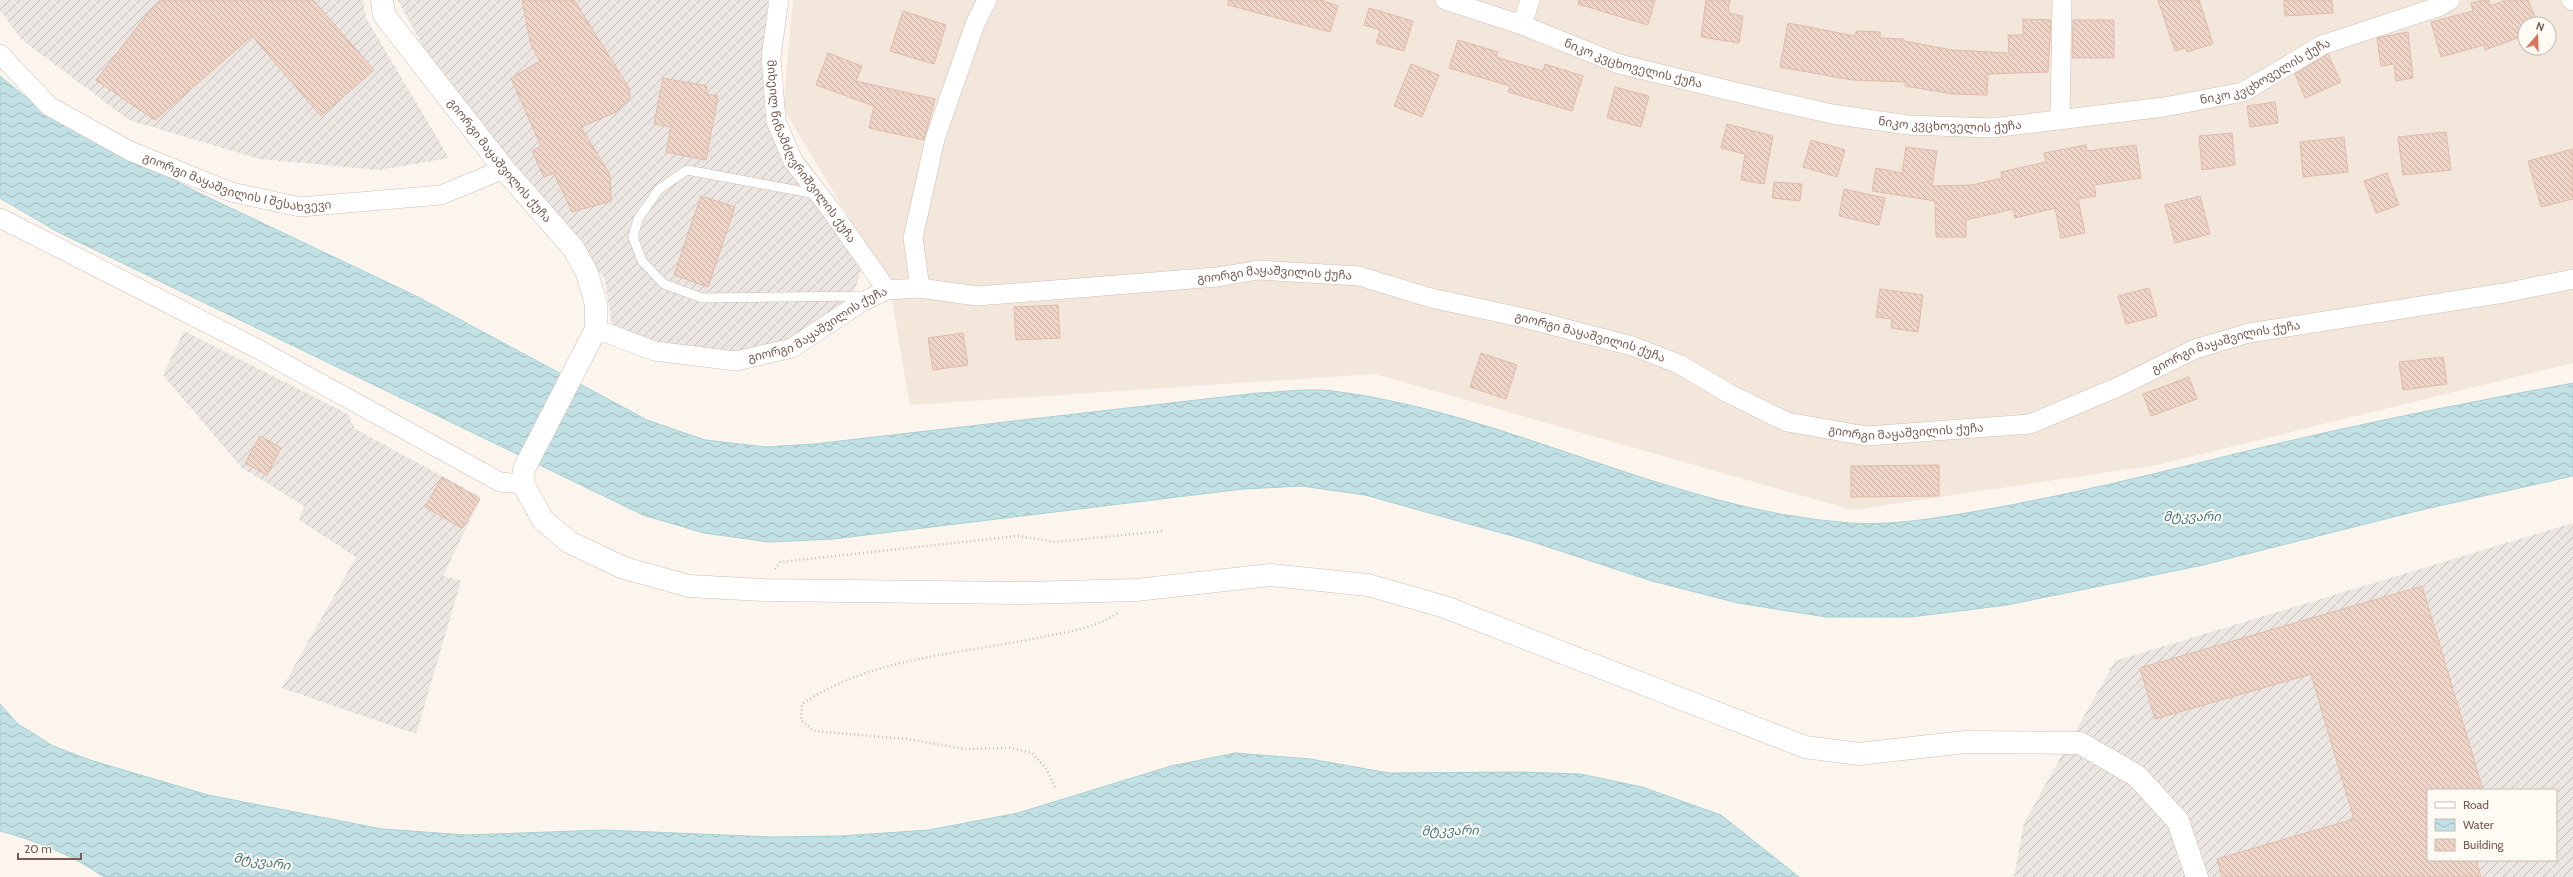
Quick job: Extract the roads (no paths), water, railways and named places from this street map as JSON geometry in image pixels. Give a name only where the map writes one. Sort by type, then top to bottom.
[{"type":"street","name":"გიორგი მაყაშვილის ქუჩა","points":[[382,0],[384,15],[504,169],[574,249],[587,273],[593,293],[596,330],[654,351],[736,361],[792,348],[860,303],[881,293],[920,288],[977,296],[1217,277],[1259,270],[1359,276],[1431,298],[1524,318],[1632,346],[1679,364],[1728,393],[1787,422],[1866,436],[2030,424],[2118,387],[2195,349],[2249,333],[2504,293],[2573,279]]},
{"type":"street","name":"მიხეილ წინამძღვრიშვილის ქუჩა","points":[[779,0],[771,57],[776,121],[793,161],[819,195],[881,293]]},
{"type":"street","points":[[920,288],[913,238],[935,139],[975,24],[987,0]]},
{"type":"street","name":"ნიკო კვცხოველის ქუჩა","points":[[1445,0],[1522,24],[1619,64],[1832,114],[1908,125],[1985,128],[2164,108],[2242,92],[2322,45],[2438,7],[2450,0]]},
{"type":"street","points":[[1522,24],[1530,0]]},
{"type":"street","points":[[2060,120],[2062,0]]},
{"type":"street","name":"გიორგი მაყაშვილის I შესახვევი","points":[[0,54],[49,106],[130,151],[232,192],[300,207],[440,195],[504,169]]},
{"type":"street","points":[[0,218],[258,350],[500,482],[524,476]]},
{"type":"street","points":[[596,330],[524,476],[543,520],[569,542],[624,568],[689,586],[763,590],[1025,593],[1136,590],[1270,575],[1368,585],[1445,607],[1805,747],[1859,754],[1965,742],[2080,743],[2136,776],[2178,821],[2197,877]]},
{"type":"lane","points":[[819,195],[687,170],[659,189],[638,219],[633,237],[642,261],[664,284],[702,298],[881,293]]},
{"type":"water","name":"მტკვარი","points":[[0,76],[23,95],[91,137],[197,192],[416,296],[647,420],[705,440],[766,447],[814,444],[1258,393],[1324,390],[1399,402],[1463,419],[1654,481],[1718,500],[1783,514],[1866,524],[1914,521],[2042,499],[2361,425],[2573,383],[2573,476],[2421,510],[2203,565],[2007,605],[1911,617],[1826,617],[1738,603],[1652,581],[1530,541],[1365,495],[1302,486],[1243,489],[833,539],[769,542],[704,533],[643,515],[56,231],[0,198]]},
{"type":"water","points":[[0,704],[18,724],[53,746],[90,760],[208,795],[382,829],[466,835],[604,830],[772,837],[841,836],[929,830],[1018,813],[1171,766],[1235,753],[1310,759],[1389,773],[1521,772],[1580,774],[1642,787],[1721,815],[1799,877],[104,877],[67,855],[28,839],[0,831]]}]
